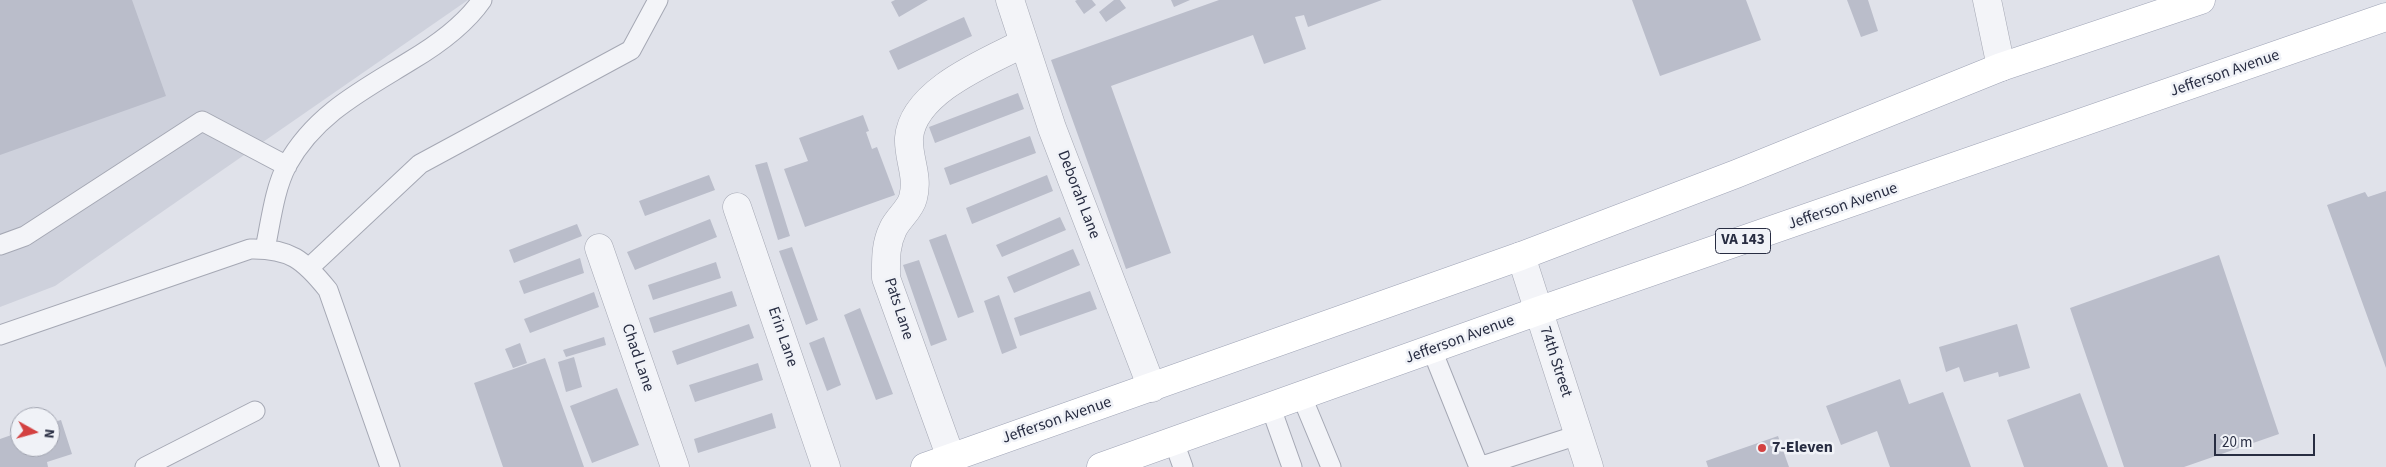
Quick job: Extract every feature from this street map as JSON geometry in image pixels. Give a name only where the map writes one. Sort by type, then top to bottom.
[{"type":"main road","name":"Jefferson Avenue","points":[[925,467],[1520,256],[1736,174],[2001,67],[2202,0]]},
{"type":"main road","name":"Jefferson Avenue","points":[[1102,467],[1538,311],[2386,18]]},
{"type":"street","name":"Deborah Lane","points":[[1010,0],[1052,128],[1152,388]]},
{"type":"street","points":[[1987,0],[2001,67]]},
{"type":"street","name":"Pats Lane","points":[[951,458],[886,278],[886,253],[893,229],[913,199],[916,177],[909,139],[913,118],[926,101],[969,71],[1024,43]]},
{"type":"street","name":"Erin Lane","points":[[737,207],[826,467]]},
{"type":"street","name":"Chad Lane","points":[[599,248],[675,467]]},
{"type":"street","name":"74th Street","points":[[1520,256],[1589,467]]},
{"type":"lane","points":[[265,249],[275,200],[287,166],[307,135],[333,109],[441,42],[482,0]]},
{"type":"lane","points":[[310,267],[420,164],[630,50],[658,0]]},
{"type":"lane","points":[[0,245],[25,236],[202,121],[287,166]]},
{"type":"lane","points":[[0,335],[250,249],[265,249],[289,254],[310,267],[328,290],[390,467]]},
{"type":"lane","points":[[1432,350],[1479,467],[1578,435]]},
{"type":"lane","points":[[1302,397],[1331,467]]},
{"type":"lane","points":[[1271,408],[1292,467]]},
{"type":"lane","points":[[145,467],[255,411]]},
{"type":"lane","points":[[1174,442],[1183,467]]},
{"type":"shaded area","points":[[0,0],[468,0],[55,286],[0,307]]},
{"type":"building","points":[[0,0],[132,0],[166,96],[0,155]]},
{"type":"building","points":[[895,0],[928,0],[899,17],[891,2]]},
{"type":"building","points":[[1092,0],[1096,5],[1084,14],[1075,1]]},
{"type":"building","points":[[1114,0],[1120,0],[1126,8],[1106,22],[1099,12]]},
{"type":"building","points":[[1171,0],[1190,0],[1174,7]]},
{"type":"building","points":[[1219,0],[1382,0],[1308,27],[1304,15],[1295,17],[1306,49],[1264,64],[1253,35],[1111,86],[1171,253],[1126,269],[1051,60]]},
{"type":"building","points":[[1632,0],[1746,0],[1761,40],[1660,76]]},
{"type":"building","points":[[1847,0],[1868,0],[1878,31],[1861,37]]},
{"type":"building","points":[[964,17],[972,36],[898,70],[889,51]]},
{"type":"building","points":[[1018,93],[1024,109],[935,143],[929,127]]},
{"type":"building","points":[[863,115],[869,131],[866,132],[872,149],[877,147],[895,195],[805,227],[784,169],[808,161],[799,138]]},
{"type":"building","points":[[1030,136],[1036,153],[950,185],[944,168]]},
{"type":"building","points":[[767,162],[790,236],[778,240],[755,165]]},
{"type":"building","points":[[709,175],[715,190],[645,216],[639,201]]},
{"type":"building","points":[[1047,175],[1053,191],[972,224],[966,208]]},
{"type":"building","points":[[2386,191],[2386,368],[2327,205],[2365,192],[2368,197]]},
{"type":"building","points":[[1060,217],[1066,230],[1002,257],[996,245]]},
{"type":"building","points":[[710,219],[717,237],[635,270],[627,252]]},
{"type":"building","points":[[577,224],[582,236],[514,263],[509,250]]},
{"type":"building","points":[[946,234],[974,312],[958,318],[929,240]]},
{"type":"building","points":[[792,247],[818,320],[806,325],[779,251]]},
{"type":"building","points":[[1073,249],[1080,265],[1014,293],[1007,277]]},
{"type":"building","points":[[2219,255],[2279,434],[2184,467],[2124,467],[2070,308]]},
{"type":"building","points":[[580,258],[584,273],[524,294],[519,281]]},
{"type":"building","points":[[919,260],[947,340],[931,346],[903,265]]},
{"type":"building","points":[[716,262],[721,278],[653,300],[648,285]]},
{"type":"building","points":[[732,291],[737,306],[654,333],[649,318]]},
{"type":"building","points":[[1090,291],[1097,309],[1020,336],[1014,318]]},
{"type":"building","points":[[594,292],[599,307],[530,333],[524,319]]},
{"type":"building","points":[[999,295],[1017,348],[1002,354],[984,301]]},
{"type":"building","points":[[860,308],[893,394],[876,400],[844,315]]},
{"type":"building","points":[[749,324],[754,338],[677,365],[672,351]]},
{"type":"building","points":[[2017,324],[2030,368],[1999,377],[1998,372],[1964,382],[1959,367],[1946,372],[1939,347]]},
{"type":"building","points":[[604,337],[606,345],[566,357],[563,350]]},
{"type":"building","points":[[824,337],[841,385],[827,391],[809,343]]},
{"type":"building","points":[[520,343],[527,363],[513,368],[505,349]]},
{"type":"building","points":[[574,357],[582,387],[566,392],[558,362]]},
{"type":"building","points":[[545,358],[584,467],[503,467],[474,383]]},
{"type":"building","points":[[758,363],[763,380],[695,402],[689,385]]},
{"type":"building","points":[[1900,379],[1909,404],[1943,392],[1971,467],[1890,467],[1877,431],[1841,445],[1826,406]]},
{"type":"building","points":[[617,388],[639,445],[592,463],[570,406]]},
{"type":"building","points":[[2080,393],[2108,467],[2024,467],[2007,420]]},
{"type":"building","points":[[772,413],[776,428],[698,453],[694,439]]},
{"type":"building","points":[[60,420],[72,454],[47,462],[48,467],[0,467],[0,439],[10,436],[10,457],[60,457]]},
{"type":"building","name":"7-Eleven","points":[[1778,436],[1789,467],[1708,467],[1706,461]]},
{"type":"place","name":"7-Eleven","points":[[1762,448]]}]
